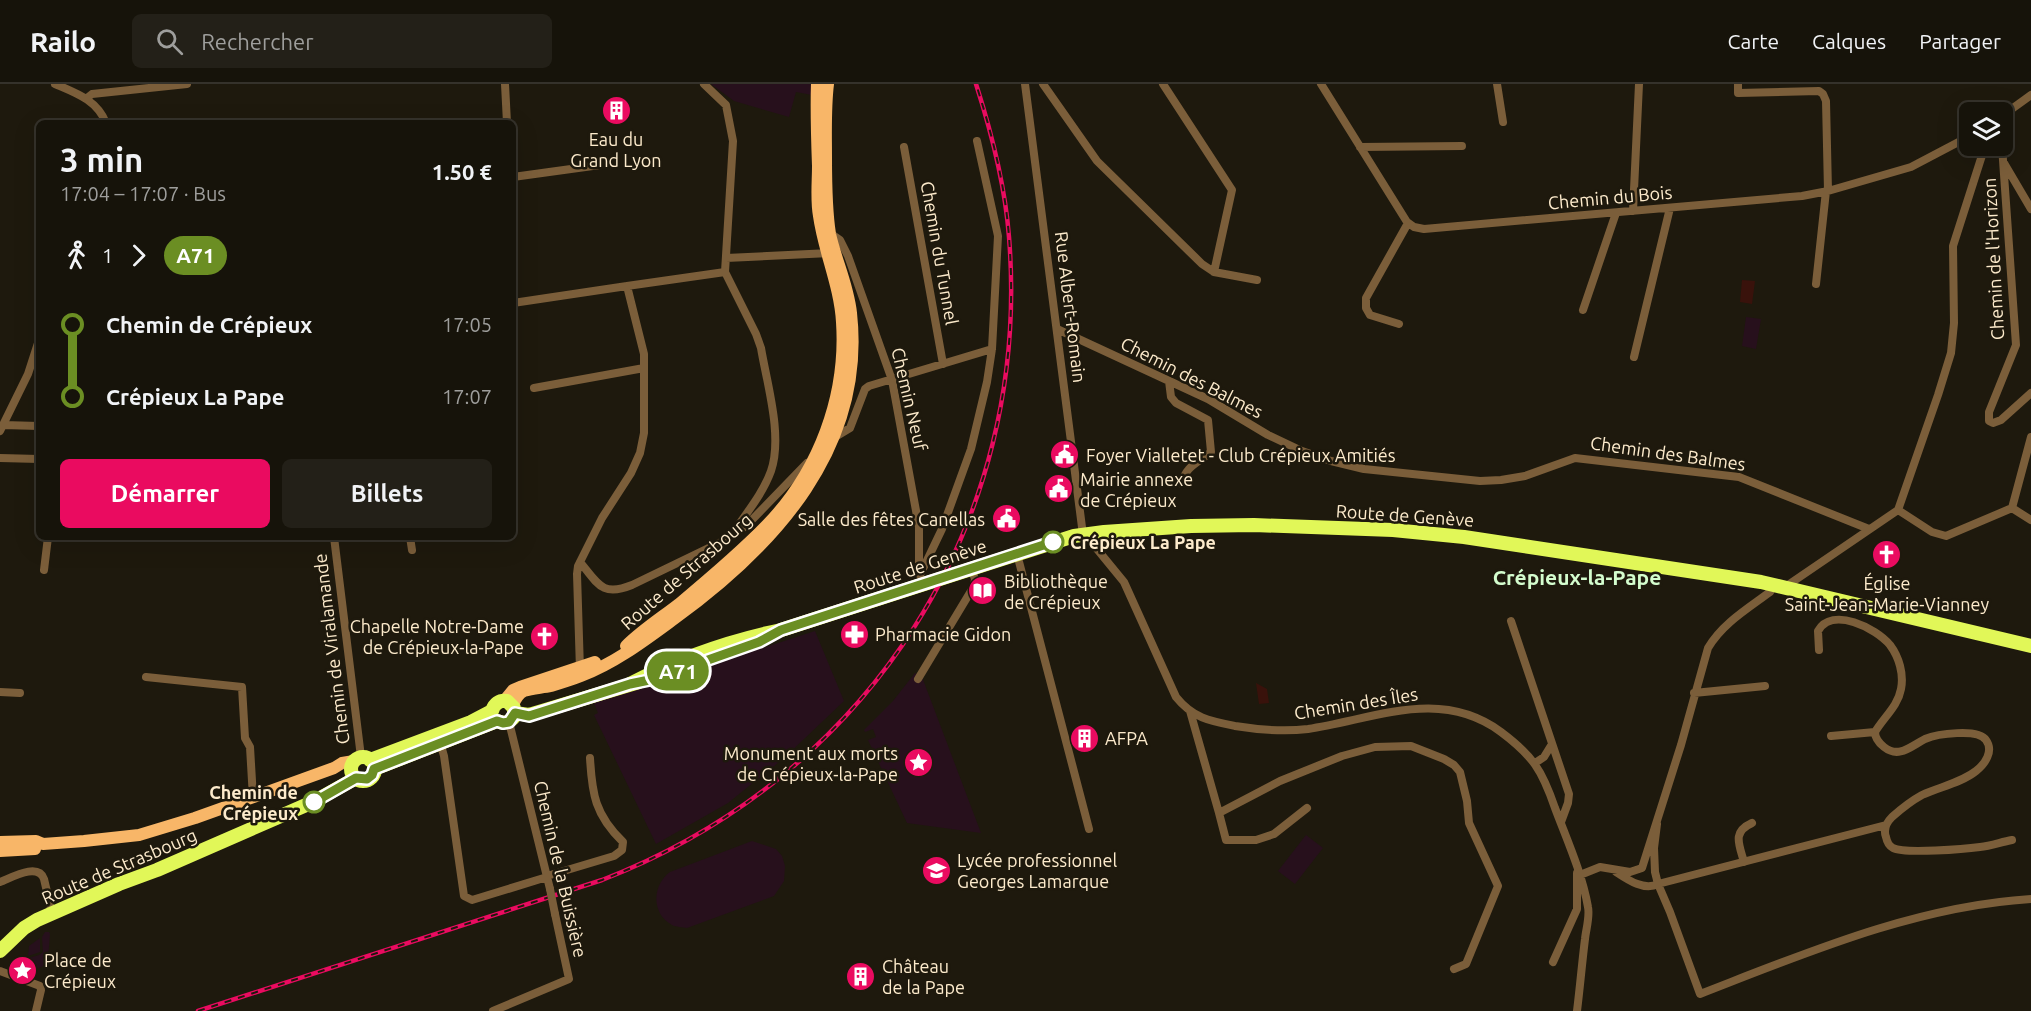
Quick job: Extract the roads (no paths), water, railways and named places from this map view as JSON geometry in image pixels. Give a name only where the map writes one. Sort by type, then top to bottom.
[{"type":"main road","name":"Route de Strasbourg","points":[[580,672],[624,648],[678,605],[768,524],[797,488],[819,450],[830,419],[842,366],[842,321],[830,253],[818,213],[817,84]]},
{"type":"main road","name":"Route de Strasbourg","points":[[505,712],[513,690],[580,672],[636,646],[688,609],[783,522],[804,494],[835,437],[849,382],[853,338],[846,286],[830,253],[826,174],[828,84]]},
{"type":"main road","name":"Route de Genève","points":[[361,766],[471,722],[505,712],[529,716],[630,684],[654,679],[759,642],[781,630],[921,580],[971,568],[1083,535],[1191,526],[1244,525],[1393,530],[1464,537],[1779,586],[2031,646]]},
{"type":"main road","name":"Route de Genève","points":[[361,766],[440,742],[505,712]]},
{"type":"main road","points":[[0,842],[36,841],[43,844],[84,842],[139,835],[253,798],[342,764],[361,766]]},
{"type":"main road","name":"Route de Strasbourg","points":[[0,951],[24,928],[52,913],[313,802],[361,766]]},
{"type":"main road","points":[[0,851],[37,849],[43,844]]},
{"type":"street","points":[[55,84],[87,98],[104,120]]},
{"type":"street","points":[[87,98],[92,94],[187,84]]},
{"type":"street","points":[[505,84],[507,120]]},
{"type":"street","points":[[704,84],[726,105],[730,119],[733,141],[725,272],[761,348],[777,448],[771,472],[762,490],[733,533]]},
{"type":"street","name":"Rue Albert-Romain","points":[[1025,84],[1083,535]]},
{"type":"street","points":[[1043,84],[1097,161],[1202,264],[1214,272],[1257,280]]},
{"type":"street","points":[[1163,84],[1232,190],[1214,272]]},
{"type":"street","points":[[1321,84],[1408,223],[1365,298],[1366,308],[1370,315],[1399,324]]},
{"type":"street","points":[[1497,84],[1503,122]]},
{"type":"street","points":[[1633,211],[1639,84]]},
{"type":"street","points":[[1738,84],[1738,93],[1819,92],[1826,100],[1827,191],[1816,284]]},
{"type":"street","points":[[2013,108],[2031,95]]},
{"type":"street","points":[[921,580],[971,449],[987,382],[992,349],[998,236],[977,141]]},
{"type":"street","name":"Chemin du Bois","points":[[1408,223],[1424,229],[1787,198],[1827,191],[1920,163],[1959,142]]},
{"type":"street","points":[[1360,147],[1462,146]]},
{"type":"street","name":"Chemin du Tunnel","points":[[904,147],[943,364]]},
{"type":"street","points":[[1982,156],[1953,246],[1954,323],[1950,353],[1938,395],[1898,510],[1770,592],[1715,636],[1703,658],[1657,824],[1654,848],[1655,868],[1658,884],[1700,994],[1858,935],[1943,912],[2031,899]]},
{"type":"street","name":"Chemin de l'Horizon","points":[[2003,156],[2016,345],[1989,412],[1989,421],[1993,423],[2001,420],[2031,393]]},
{"type":"street","points":[[2003,161],[2031,209]]},
{"type":"street","points":[[516,177],[600,165]]},
{"type":"street","points":[[1634,357],[1670,208]]},
{"type":"street","points":[[1583,310],[1616,213]]},
{"type":"street","name":"Chemin Neuf","points":[[830,232],[840,240],[848,256],[892,380],[919,527],[921,580]]},
{"type":"street","points":[[726,258],[830,253]]},
{"type":"street","points":[[516,303],[725,272]]},
{"type":"street","points":[[580,672],[577,574],[580,562],[602,518],[631,473],[640,453],[644,433],[644,354],[627,286]]},
{"type":"street","name":"Chemin des Balmes","points":[[1057,329],[1208,399],[1268,435],[1302,451],[1331,461],[1364,469],[1480,481],[1525,476],[1566,460],[1584,458],[1739,477],[1869,529]]},
{"type":"street","points":[[835,437],[850,428],[865,389],[869,386],[992,349]]},
{"type":"street","points":[[36,350],[28,375],[2,428],[36,426]]},
{"type":"street","points":[[534,388],[644,368]]},
{"type":"street","points":[[1169,381],[1171,397],[1176,403],[1208,420],[1211,452],[1186,471],[1182,484]]},
{"type":"street","points":[[2012,508],[2031,437]]},
{"type":"street","points":[[580,562],[600,587],[612,591],[621,589],[723,541],[746,526],[819,450]]},
{"type":"street","points":[[0,458],[36,459]]},
{"type":"street","points":[[1898,510],[1932,532],[1946,536],[2012,508]]},
{"type":"street","points":[[2012,508],[2031,520]]},
{"type":"street","name":"Chemin des Îles","points":[[1083,535],[1124,582],[1176,697],[1197,716],[1216,722],[1279,731],[1306,729],[1418,708],[1437,707],[1462,712],[1486,721],[1515,742],[1535,763],[1544,778],[1579,873],[1589,909],[1577,1011]]},
{"type":"street","points":[[44,570],[48,540]]},
{"type":"street","name":"Chemin de Viralamande","points":[[334,540],[361,766]]},
{"type":"street","points":[[410,540],[412,550]]},
{"type":"street","points":[[1017,554],[1089,829]]},
{"type":"street","points":[[918,679],[974,586],[975,579],[971,568]]},
{"type":"street","points":[[1851,621],[1855,604]]},
{"type":"street","points":[[1819,650],[1820,626],[1824,622],[1833,620],[1851,621],[1864,626],[1890,645],[1902,670],[1899,697],[1875,732],[1880,744],[1888,751],[1897,753],[1905,751],[1935,736],[1971,733],[1984,737],[1988,743],[1987,758],[1976,771],[1909,802],[1893,816],[1886,825],[1884,835],[1888,844],[1894,849],[1901,850],[1981,847],[2012,840]]},
{"type":"street","points":[[1512,621],[1569,794],[1561,822]]},
{"type":"street","points":[[146,677],[242,687],[244,738],[250,747],[253,798]]},
{"type":"street","points":[[1694,693],[1765,686]]},
{"type":"street","points":[[0,692],[20,693]]},
{"type":"street","points":[[1190,711],[1226,840],[1256,840],[1274,834],[1306,808]]},
{"type":"street","name":"Chemin de la Buissière","points":[[493,1011],[569,979],[550,889],[505,712]]},
{"type":"street","points":[[1831,736],[1875,732]]},
{"type":"street","points":[[440,742],[464,896],[472,900],[614,856],[622,850],[623,842],[612,831],[595,802],[592,793],[590,758]]},
{"type":"street","points":[[1535,763],[1544,757],[1552,744]]},
{"type":"street","points":[[1219,813],[1290,777],[1342,756],[1375,747],[1411,746],[1454,765],[1460,772],[1467,801],[1469,823],[1497,886],[1466,964],[1454,969]]},
{"type":"street","points":[[1744,862],[1738,842],[1739,836],[1744,827],[1752,823]]},
{"type":"street","points":[[1644,887],[1641,881],[1642,868],[1646,861],[1649,841],[1657,824]]},
{"type":"street","points":[[1553,962],[1577,909],[1576,882],[1579,873],[1605,866],[1644,887],[1652,887],[1886,825]]},
{"type":"street","points":[[1612,869],[1630,872],[1646,865],[1655,868]]},
{"type":"street","points":[[0,882],[27,872],[39,872],[44,879],[52,913]]},
{"type":"street","points":[[0,971],[40,986],[36,1011]]},
{"type":"railway","points":[[198,1011],[602,880],[697,835],[781,776],[854,707],[914,627],[961,539],[993,444],[1009,343],[1009,237],[997,159],[976,84]]},
{"type":"place","name":"Eau du Grand Lyon","points":[[616,110]]},
{"type":"place","name":"Foyer Vialletet - Club Crépieux Amitiés","points":[[1065,455]]},
{"type":"place","name":"Mairie annexe de Crépieux","points":[[1059,489]]},
{"type":"place","name":"Salle des fêtes Canellas","points":[[1006,519]]},
{"type":"place","name":"Crépieux La Pape","points":[[1053,542]]},
{"type":"place","name":"Église Saint-Jean-Marie-Vianney","points":[[1887,554]]},
{"type":"place","name":"Bibliothèque de Crépieux","points":[[983,591]]},
{"type":"place","name":"Pharmacie Gidon","points":[[854,634]]},
{"type":"place","name":"Chapelle Notre-Dame de Crépieux-la-Pape","points":[[545,636]]},
{"type":"place","name":"AFPA","points":[[1084,738]]},
{"type":"place","name":"Monument aux morts de Crépieux-la-Pape","points":[[919,763]]},
{"type":"place","name":"Chemin de Crépieux","points":[[314,802]]},
{"type":"place","name":"Lycée professionnel Georges Lamarque","points":[[936,870]]},
{"type":"place","name":"Place de Crépieux","points":[[23,970]]},
{"type":"place","name":"Château de la Pape","points":[[861,976]]},
{"type":"district","name":"Crépieux-la-Pape","points":[[1577,577]]}]
